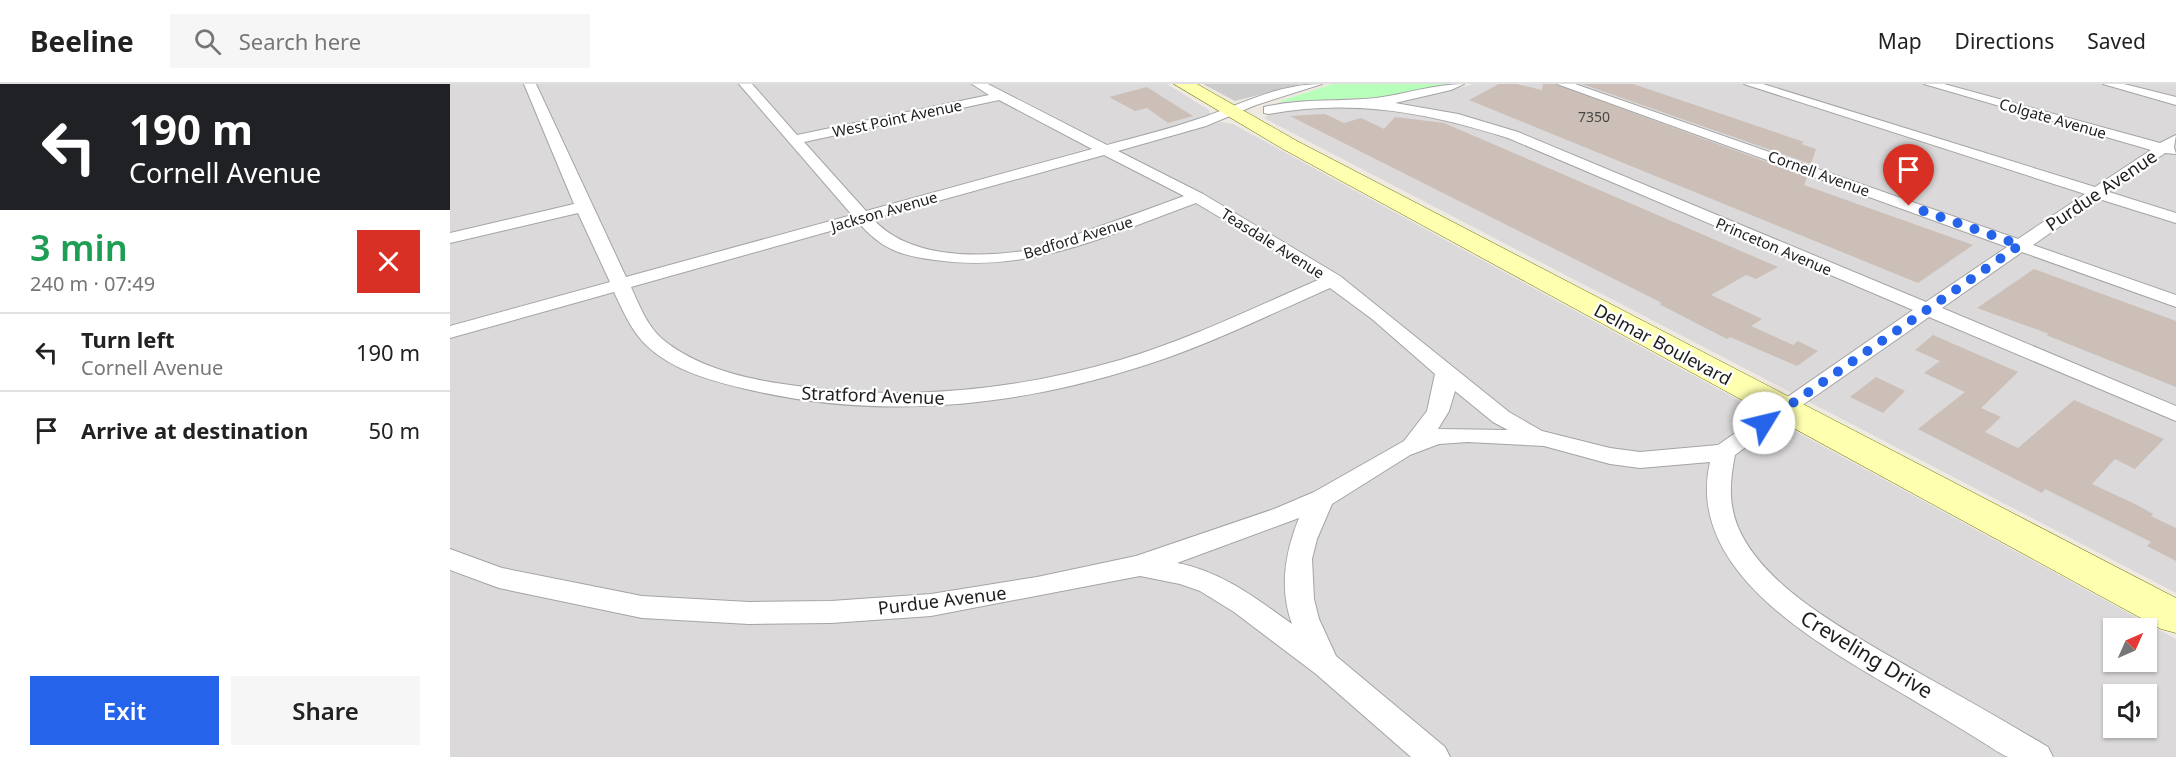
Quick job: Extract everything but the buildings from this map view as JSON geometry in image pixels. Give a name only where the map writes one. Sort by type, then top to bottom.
[{"type":"main road","name":"Delmar Boulevard","points":[[1183,84],[1234,114],[2176,617]]},
{"type":"street","name":"Stratford Avenue","points":[[530,84],[582,207],[639,322],[653,341],[702,369],[754,385],[814,397],[888,399],[963,397],[1081,378],[1180,346],[1333,280]]},
{"type":"street","name":"Bedford Avenue","points":[[745,84],[880,237],[912,252],[962,259],[1023,256],[1056,248],[1197,197]]},
{"type":"street","name":"Teasdale Avenue","points":[[978,84],[1197,197],[1294,254],[1395,327],[1501,417],[1544,438]]},
{"type":"street","name":"Jackson Avenue","points":[[450,332],[1234,114],[1316,84]]},
{"type":"street","points":[[1234,114],[1282,107],[1365,102],[1413,95],[1458,84]]},
{"type":"street","name":"Cornell Avenue","points":[[1563,84],[2176,301]]},
{"type":"street","points":[[1750,84],[2176,218]]},
{"type":"street","name":"Colgate Avenue","points":[[1930,84],[2171,147]]},
{"type":"street","points":[[2109,84],[2176,100]]},
{"type":"street","name":"West Point Avenue","points":[[793,141],[1000,96]]},
{"type":"street","name":"Princeton Avenue","points":[[1365,102],[1458,118],[1513,135],[2176,414]]},
{"type":"street","name":"Purdue Avenue","points":[[450,559],[499,578],[642,607],[749,613],[831,612],[931,605],[1037,587],[1138,566],[1283,515],[1323,498],[1413,445],[1436,437],[1468,435],[1544,438],[1572,448],[1640,460],[1724,452],[1783,408],[2020,245],[2171,147]]},
{"type":"street","points":[[450,238],[582,207]]},
{"type":"street","name":"Purdue Avenue","points":[[1413,445],[1434,422],[1442,407],[1446,391],[1446,371]]},
{"type":"street","name":"Creveling Drive","points":[[1724,452],[1718,480],[1719,505],[1726,530],[1749,565],[1782,600],[1819,629],[2037,757]]},
{"type":"street","points":[[1323,498],[1312,515],[1301,544],[1296,577],[1302,611],[1311,639],[1326,665]]},
{"type":"street","points":[[1138,566],[1183,574],[1210,585],[1244,604],[1326,665],[1434,757]]},
{"type":"shaded area","points":[[450,84],[973,84],[1090,148],[450,325]]},
{"type":"shaded area","points":[[991,84],[1167,84],[1209,110],[1210,113],[1201,120],[1119,142],[1106,143]]},
{"type":"shaded area","points":[[1203,84],[1301,84],[1235,101]]},
{"type":"shaded area","points":[[1474,84],[2176,84],[2176,593],[1264,118],[1272,113],[1294,110],[1375,106],[1412,100]]},
{"type":"shaded area","points":[[1221,122],[1233,124],[2138,618],[2103,618],[2103,672],[2157,672],[2157,629],[2176,639],[2176,757],[450,757],[450,337]]},
{"type":"green space","points":[[1333,84],[1446,84],[1382,97],[1277,102]]},
{"type":"route","points":[[1764,423],[2020,245],[1909,206]]}]
